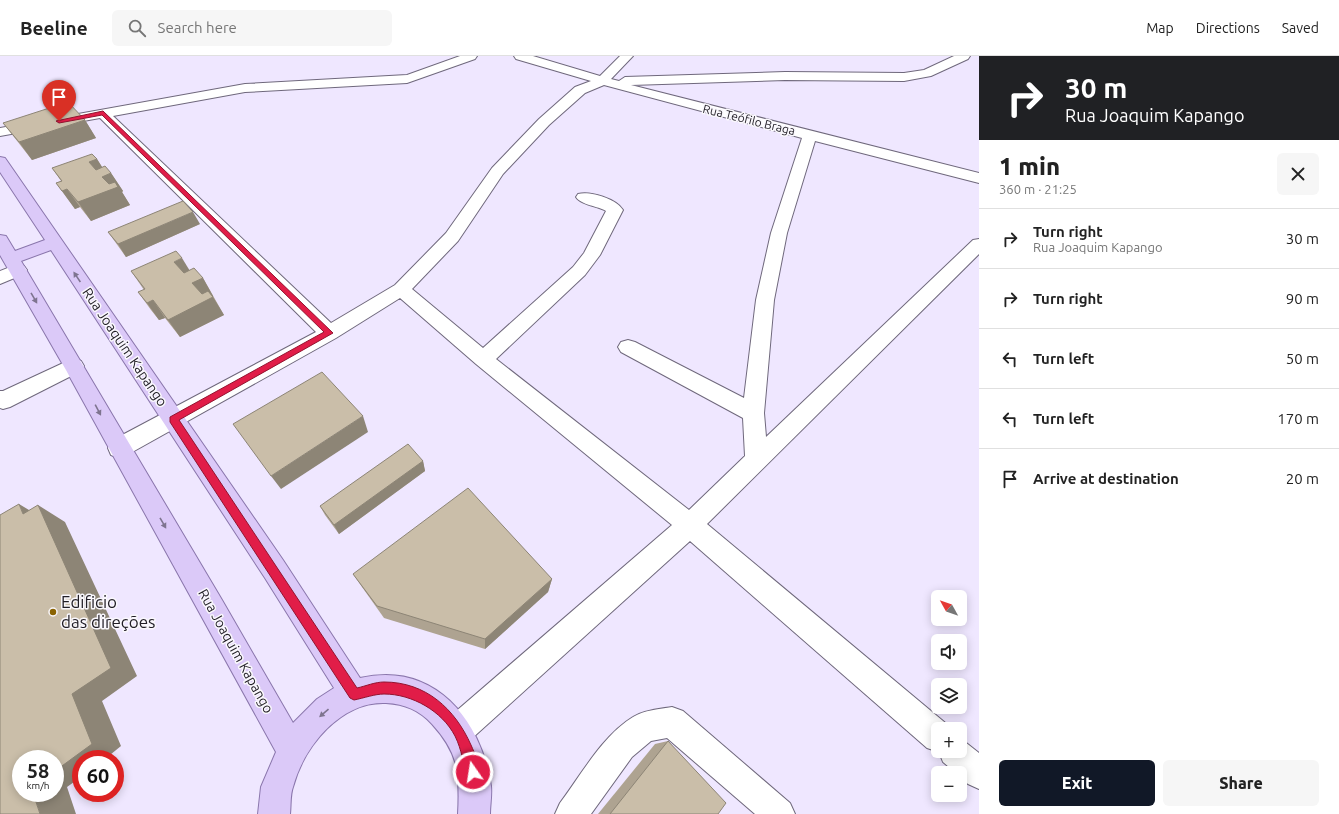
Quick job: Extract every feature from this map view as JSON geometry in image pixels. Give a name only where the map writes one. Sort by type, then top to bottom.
[{"type":"main road","name":"Rua Joaquim Kapango","points":[[0,161],[174,419],[354,694]]},
{"type":"main road","points":[[7,262],[54,243]]},
{"type":"main road","name":"Rua Joaquim Kapango","points":[[7,262],[74,366],[119,448],[213,609],[292,751]]},
{"type":"main road","points":[[274,814],[277,788],[292,751],[309,726],[331,707],[354,694],[384,688],[413,692],[438,707],[458,730],[470,757],[475,788],[474,814]]},
{"type":"street","points":[[0,132],[245,88],[407,79],[471,56]]},
{"type":"street","name":"Rua Teófilo Braga","points":[[520,56],[602,81],[810,136],[979,178]]},
{"type":"street","points":[[602,81],[627,56]]},
{"type":"street","points":[[119,448],[329,333],[400,289],[452,237],[497,171],[544,122],[580,90],[602,81],[785,76],[904,77],[927,73],[964,56]]},
{"type":"street","points":[[103,113],[329,333]]},
{"type":"street","points":[[757,460],[753,413],[765,300],[779,233],[810,136]]},
{"type":"street","points":[[483,358],[578,271],[591,255],[615,210],[604,203],[584,197]]},
{"type":"street","points":[[458,730],[690,525],[979,244]]},
{"type":"street","points":[[400,289],[690,525],[931,732]]},
{"type":"street","points":[[628,347],[753,413]]},
{"type":"street","points":[[0,399],[3,401],[74,366]]},
{"type":"street","points":[[571,814],[621,746],[644,727],[672,722],[779,814]]},
{"type":"street","points":[[962,758],[979,773]]},
{"type":"building","points":[[68,102],[85,120],[19,142],[3,123]]},
{"type":"building","points":[[92,154],[97,159],[89,162],[96,170],[105,166],[111,173],[102,177],[109,184],[115,182],[118,187],[78,202],[67,189],[62,191],[56,183],[62,181],[52,168]]},
{"type":"building","points":[[183,201],[193,212],[118,244],[108,232]]},
{"type":"building","points":[[176,251],[182,258],[174,262],[184,273],[194,268],[203,278],[192,283],[202,294],[208,291],[213,297],[168,320],[153,300],[147,303],[138,292],[145,289],[131,271]]},
{"type":"building","points":[[322,372],[363,416],[271,476],[233,424]]},
{"type":"building","points":[[408,444],[423,461],[334,525],[320,506]]},
{"type":"building","points":[[468,488],[552,579],[485,639],[377,606],[353,574]]},
{"type":"building","name":"Edificio das direções","points":[[19,504],[23,514],[38,505],[111,668],[72,694],[92,744],[84,750],[72,750],[72,759],[64,764],[64,750],[12,750],[12,802],[36,802],[40,814],[0,814],[0,515]]},
{"type":"building","points":[[668,741],[726,803],[718,814],[610,814]]},
{"type":"place","name":"Edificio das direções","points":[[53,612]]},
{"type":"route","points":[[59,121],[103,113],[329,333],[174,419],[274,569],[354,694],[384,688],[413,692],[438,707],[458,730],[470,757],[473,772]]}]
